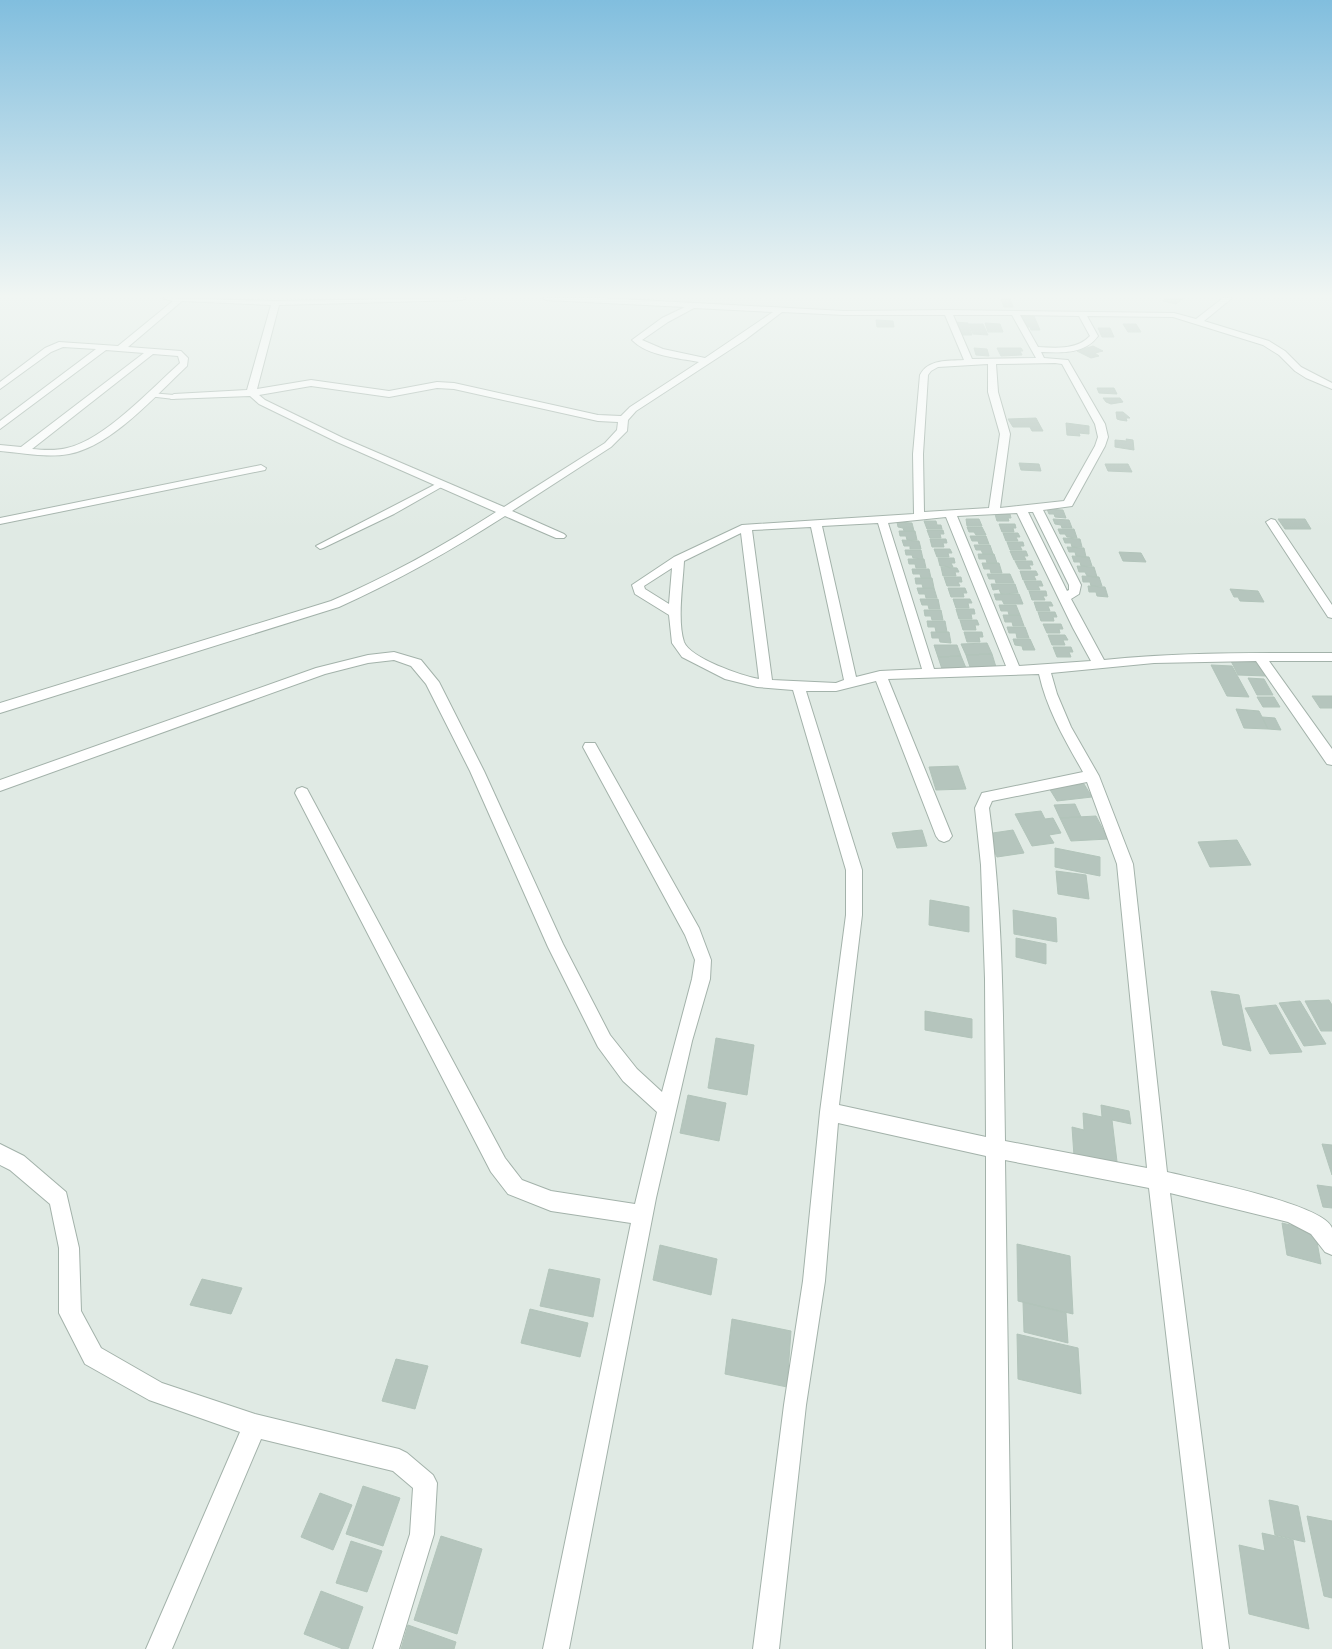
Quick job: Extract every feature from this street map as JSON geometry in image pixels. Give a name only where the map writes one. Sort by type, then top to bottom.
[{"type":"street","points":[[0,386],[15,375]]},
{"type":"street","points":[[0,426],[67,375]]},
{"type":"street","points":[[24,450],[121,375]]},
{"type":"street","points":[[0,448],[50,453],[69,451],[87,446],[106,433],[172,375]]},
{"type":"street","points":[[255,375],[252,393],[262,402],[340,440],[560,536]]},
{"type":"street","points":[[0,708],[335,604],[385,582],[504,513],[608,445],[622,431],[624,419],[633,409],[684,375]]},
{"type":"street","points":[[919,516],[918,454],[924,375]]},
{"type":"street","points":[[992,375],[993,392],[1005,434],[994,510]]},
{"type":"street","points":[[675,613],[639,591],[638,585],[678,559],[746,527],[761,524],[816,525],[950,513],[1021,510],[1068,504],[1100,446],[1103,437],[1100,424],[1072,375]]},
{"type":"street","points":[[1309,375],[1332,386]]},
{"type":"street","points":[[174,397],[252,393],[311,383],[389,394],[437,385],[454,386],[598,418],[624,419]]},
{"type":"street","points":[[0,521],[261,468]]},
{"type":"street","points":[[1036,508],[1075,586],[1075,591],[1064,598]]},
{"type":"street","points":[[1021,510],[1064,598],[1100,665]]},
{"type":"street","points":[[950,513],[1014,670]]},
{"type":"street","points":[[882,520],[930,672]]},
{"type":"street","points":[[1271,522],[1332,614]]},
{"type":"street","points":[[816,525],[851,683]]},
{"type":"street","points":[[746,527],[766,684]]},
{"type":"street","points":[[678,559],[675,613],[678,643],[686,654],[730,676],[766,684],[836,687],[880,675],[1044,670],[1154,659],[1332,657]]},
{"type":"street","points":[[0,786],[321,671],[368,659],[394,656],[416,663],[432,682],[477,771],[556,948],[604,1041],[630,1075],[667,1109]]},
{"type":"street","points":[[1260,658],[1332,760]]},
{"type":"street","points":[[1044,670],[1050,694],[1064,728],[1092,776],[1125,864],[1158,1180],[1216,1649]]},
{"type":"street","points":[[880,675],[944,836]]},
{"type":"street","points":[[766,1649],[795,1405],[814,1281],[829,1112],[854,915],[854,870],[798,686]]},
{"type":"street","points":[[556,1649],[643,1215],[683,1041],[701,979],[703,960],[693,933],[590,747]]},
{"type":"street","points":[[999,1649],[994,980],[989,866],[982,808],[988,797],[1092,776]]},
{"type":"street","points":[[302,793],[498,1165],[515,1187],[551,1201],[643,1215]]},
{"type":"street","points":[[829,1112],[996,1149],[1158,1180],[1290,1213],[1318,1227],[1332,1245]]},
{"type":"street","points":[[0,1154],[17,1163],[59,1199],[69,1248],[70,1313],[93,1356],[157,1392],[255,1426],[399,1461],[424,1483],[422,1534],[386,1649]]},
{"type":"street","points":[[160,1649],[255,1426]]},
{"type":"lane","points":[[150,394],[174,397]]},
{"type":"lane","points":[[320,546],[391,512],[441,485]]},
{"type":"building","points":[[1097,388],[1114,388],[1117,394],[1099,393]]},
{"type":"building","points":[[1103,398],[1120,398],[1123,402],[1111,404]]},
{"type":"building","points":[[1116,412],[1123,412],[1130,418],[1126,418],[1127,421],[1117,419]]},
{"type":"building","points":[[1036,418],[1043,431],[1032,431],[1030,427],[1013,427],[1008,419]]},
{"type":"building","points":[[1066,423],[1089,426],[1089,434],[1079,433],[1080,436],[1067,435]]},
{"type":"building","points":[[1126,439],[1133,440],[1134,450],[1115,447],[1115,440],[1127,441]]},
{"type":"building","points":[[1019,463],[1039,464],[1041,471],[1021,470]]},
{"type":"building","points":[[1105,464],[1128,464],[1132,472],[1108,471]]},
{"type":"building","points":[[1047,509],[1063,510],[1066,518],[1055,517],[1054,514],[1049,514]]},
{"type":"building","points":[[995,514],[1010,514],[1011,518],[1008,518],[1009,521],[997,521]]},
{"type":"building","points":[[966,519],[979,519],[982,526],[967,526]]},
{"type":"building","points":[[1053,519],[1069,520],[1072,528],[1062,528],[1061,525],[1055,524]]},
{"type":"building","points":[[1278,519],[1305,519],[1311,529],[1285,529]]},
{"type":"building","points":[[924,521],[936,521],[937,525],[941,525],[942,529],[927,529]]},
{"type":"building","points":[[897,522],[912,523],[914,531],[904,531],[903,528],[898,527]]},
{"type":"building","points":[[999,524],[1015,524],[1016,528],[1013,528],[1014,532],[1002,532]]},
{"type":"building","points":[[967,527],[982,527],[986,535],[976,535],[974,532],[969,532]]},
{"type":"building","points":[[1058,529],[1074,529],[1077,538],[1060,534]]},
{"type":"building","points":[[927,530],[943,530],[944,534],[940,534],[941,538],[930,538]]},
{"type":"building","points":[[899,531],[915,531],[917,540],[907,540],[906,536],[900,536]]},
{"type":"building","points":[[1003,533],[1018,533],[1020,537],[1016,537],[1018,541],[1006,541]]},
{"type":"building","points":[[970,536],[986,536],[989,544],[979,544],[978,541],[972,541]]},
{"type":"building","points":[[1063,538],[1080,539],[1082,547],[1072,547],[1071,543],[1065,543]]},
{"type":"building","points":[[930,539],[946,539],[947,543],[943,543],[944,547],[932,547]]},
{"type":"building","points":[[902,540],[919,541],[921,549],[910,549],[910,546],[904,546]]},
{"type":"building","points":[[1007,542],[1023,542],[1024,546],[1020,546],[1022,550],[1010,550]]},
{"type":"building","points":[[974,545],[990,545],[993,554],[983,554],[981,550],[976,550]]},
{"type":"building","points":[[1067,547],[1084,548],[1086,557],[1076,556],[1075,552],[1069,552]]},
{"type":"building","points":[[934,549],[950,549],[952,553],[948,553],[949,557],[937,557]]},
{"type":"building","points":[[905,550],[921,550],[923,559],[906,555]]},
{"type":"building","points":[[1010,551],[1026,551],[1028,556],[1024,556],[1026,560],[1014,560]]},
{"type":"building","points":[[1119,552],[1141,553],[1146,562],[1123,561]]},
{"type":"building","points":[[978,554],[994,554],[997,563],[987,563],[986,559],[979,559]]},
{"type":"building","points":[[1072,556],[1089,557],[1092,566],[1081,566],[1080,562],[1074,562]]},
{"type":"building","points":[[938,558],[954,558],[955,563],[951,563],[953,567],[940,566]]},
{"type":"building","points":[[908,559],[924,559],[926,568],[916,568],[915,564],[909,564]]},
{"type":"building","points":[[1015,561],[1032,561],[1033,565],[1029,565],[1031,569],[1019,569]]},
{"type":"building","points":[[982,563],[999,563],[1002,573],[991,573],[990,569],[984,569]]},
{"type":"building","points":[[1077,566],[1094,567],[1097,577],[1087,576],[1085,572],[1079,572]]},
{"type":"building","points":[[941,567],[957,568],[959,572],[955,572],[956,576],[943,576]]},
{"type":"building","points":[[912,569],[929,569],[931,578],[921,578],[920,574],[913,574]]},
{"type":"building","points":[[1020,571],[1036,571],[1038,575],[1034,576],[1036,580],[1023,580]]},
{"type":"building","points":[[987,574],[1010,574],[1014,583],[996,583],[995,579],[989,579]]},
{"type":"building","points":[[1082,576],[1099,577],[1102,586],[1091,586],[1090,582],[1083,582]]},
{"type":"building","points":[[944,577],[961,577],[962,582],[958,582],[960,586],[947,586]]},
{"type":"building","points":[[915,578],[932,578],[934,588],[923,588],[922,584],[916,584]]},
{"type":"building","points":[[1024,581],[1041,581],[1043,586],[1038,586],[1040,590],[1028,590]]},
{"type":"building","points":[[991,584],[1015,584],[1018,593],[1001,594],[999,589],[993,590]]},
{"type":"building","points":[[1088,586],[1105,587],[1108,597],[1097,596],[1096,592],[1089,592]]},
{"type":"building","points":[[917,588],[934,588],[937,598],[926,598],[925,594],[919,594]]},
{"type":"building","points":[[948,588],[965,588],[967,593],[963,593],[964,597],[951,597]]},
{"type":"building","points":[[1230,589],[1258,591],[1264,602],[1240,601],[1238,597],[1234,597]]},
{"type":"building","points":[[1029,591],[1046,591],[1047,596],[1043,596],[1045,600],[1032,600]]},
{"type":"building","points":[[994,594],[1019,594],[1023,604],[1004,604],[1002,600],[996,600]]},
{"type":"building","points":[[920,599],[938,599],[940,609],[929,609],[928,605],[922,605]]},
{"type":"building","points":[[953,599],[970,599],[972,603],[968,603],[969,608],[956,608]]},
{"type":"building","points":[[1034,602],[1051,602],[1053,606],[1048,606],[1050,611],[1037,611]]},
{"type":"building","points":[[999,605],[1016,605],[1020,615],[1009,615],[1008,611],[1001,611]]},
{"type":"building","points":[[956,609],[974,609],[975,614],[971,614],[972,619],[959,619]]},
{"type":"building","points":[[924,610],[941,610],[943,620],[932,620],[931,616],[925,616]]},
{"type":"building","points":[[1038,612],[1055,612],[1057,617],[1053,617],[1054,621],[1041,621]]},
{"type":"building","points":[[1003,615],[1020,615],[1024,626],[1013,626],[1012,622],[1005,622]]},
{"type":"building","points":[[960,620],[977,620],[979,625],[975,625],[976,630],[963,630]]},
{"type":"building","points":[[927,621],[945,621],[947,632],[936,632],[935,627],[928,627]]},
{"type":"building","points":[[1043,624],[1061,624],[1063,629],[1059,629],[1060,633],[1047,633]]},
{"type":"building","points":[[1007,627],[1025,627],[1029,638],[1017,638],[1016,633],[1009,633]]},
{"type":"building","points":[[931,632],[949,632],[951,643],[940,642],[939,638],[932,638]]},
{"type":"building","points":[[964,632],[982,632],[983,637],[979,637],[980,642],[967,642]]},
{"type":"building","points":[[1048,635],[1065,635],[1068,640],[1063,640],[1065,645],[1052,645]]},
{"type":"building","points":[[1013,639],[1030,639],[1035,650],[1023,650],[1022,646],[1015,645]]},
{"type":"building","points":[[987,643],[992,654],[966,655],[961,644]]},
{"type":"building","points":[[934,645],[957,645],[961,656],[938,657]]},
{"type":"building","points":[[1053,647],[1071,647],[1073,652],[1069,652],[1071,657],[1057,657]]},
{"type":"building","points":[[992,654],[996,667],[970,667],[966,655]]},
{"type":"building","points":[[961,656],[966,668],[942,669],[938,657]]},
{"type":"building","points":[[1231,661],[1259,662],[1266,676],[1238,675]]},
{"type":"building","points":[[1211,665],[1232,666],[1249,697],[1227,696]]},
{"type":"building","points":[[1248,678],[1264,679],[1273,695],[1257,695]]},
{"type":"building","points":[[1312,696],[1332,696],[1332,708],[1320,708]]},
{"type":"building","points":[[1257,697],[1274,697],[1280,707],[1263,707]]},
{"type":"building","points":[[1236,709],[1259,711],[1268,729],[1244,728]]},
{"type":"building","points":[[1262,717],[1275,718],[1281,730],[1268,729]]},
{"type":"building","points":[[958,766],[966,789],[936,790],[929,767]]},
{"type":"building","points":[[1084,784],[1092,797],[1057,801],[1049,788]]},
{"type":"building","points":[[1075,804],[1081,817],[1060,818],[1054,805]]},
{"type":"building","points":[[1041,811],[1045,819],[1053,818],[1061,833],[1049,835],[1054,843],[1032,846],[1015,814]]},
{"type":"building","points":[[1096,816],[1108,839],[1071,841],[1060,818]]},
{"type":"building","points":[[922,830],[927,846],[897,848],[892,833]]},
{"type":"building","points":[[1013,830],[1024,853],[997,857],[986,834]]},
{"type":"building","points":[[1237,840],[1251,865],[1210,867],[1198,842]]},
{"type":"building","points":[[1055,848],[1100,857],[1100,876],[1055,867]]},
{"type":"building","points":[[1056,871],[1086,875],[1089,899],[1058,894]]},
{"type":"building","points":[[930,900],[969,907],[969,932],[929,925]]},
{"type":"building","points":[[1013,910],[1056,918],[1057,942],[1014,934]]},
{"type":"building","points":[[1016,938],[1046,944],[1046,964],[1016,957]]},
{"type":"building","points":[[1211,991],[1239,995],[1251,1051],[1223,1045]]},
{"type":"building","points":[[1329,1000],[1332,1005],[1332,1031],[1321,1031],[1305,1001]]},
{"type":"building","points":[[1300,1001],[1326,1044],[1304,1046],[1279,1003]]},
{"type":"building","points":[[1276,1005],[1302,1052],[1270,1054],[1245,1008]]},
{"type":"building","points":[[925,1011],[972,1019],[972,1038],[925,1030]]},
{"type":"building","points":[[716,1038],[754,1045],[747,1095],[708,1088]]},
{"type":"building","points":[[688,1095],[726,1103],[719,1141],[680,1133]]},
{"type":"building","points":[[1101,1105],[1129,1111],[1131,1124],[1112,1120],[1118,1170],[1074,1156],[1072,1127],[1084,1130],[1083,1113],[1102,1117]]},
{"type":"building","points":[[1322,1144],[1332,1145],[1332,1175]]},
{"type":"building","points":[[1317,1185],[1332,1187],[1332,1208],[1323,1207]]},
{"type":"building","points":[[1282,1223],[1315,1231],[1321,1264],[1287,1255]]},
{"type":"building","points":[[1017,1244],[1070,1256],[1073,1314],[1018,1301]]},
{"type":"building","points":[[660,1245],[717,1259],[711,1295],[653,1280]]},
{"type":"building","points":[[549,1269],[600,1279],[593,1317],[540,1306]]},
{"type":"building","points":[[202,1279],[242,1288],[231,1314],[190,1305]]},
{"type":"building","points":[[1023,1302],[1066,1313],[1068,1343],[1024,1332]]},
{"type":"building","points":[[530,1309],[588,1323],[580,1357],[521,1343]]},
{"type":"building","points":[[732,1319],[791,1331],[787,1387],[725,1374]]},
{"type":"building","points":[[1017,1334],[1078,1348],[1081,1394],[1018,1379]]},
{"type":"building","points":[[396,1359],[428,1366],[415,1409],[382,1401]]},
{"type":"building","points":[[363,1486],[400,1498],[383,1546],[346,1534]]},
{"type":"building","points":[[320,1493],[352,1505],[333,1550],[301,1537]]},
{"type":"building","points":[[1269,1500],[1298,1506],[1305,1542],[1275,1535]]},
{"type":"building","points":[[1307,1516],[1332,1521],[1332,1598],[1324,1596]]},
{"type":"building","points":[[1262,1533],[1293,1540],[1309,1629],[1249,1614],[1239,1545],[1265,1551]]},
{"type":"building","points":[[441,1536],[482,1549],[457,1634],[414,1620]]},
{"type":"building","points":[[351,1541],[382,1551],[367,1592],[336,1583]]},
{"type":"building","points":[[321,1591],[363,1607],[348,1649],[343,1649],[304,1634]]},
{"type":"building","points":[[408,1625],[456,1642],[454,1649],[401,1649]]}]
